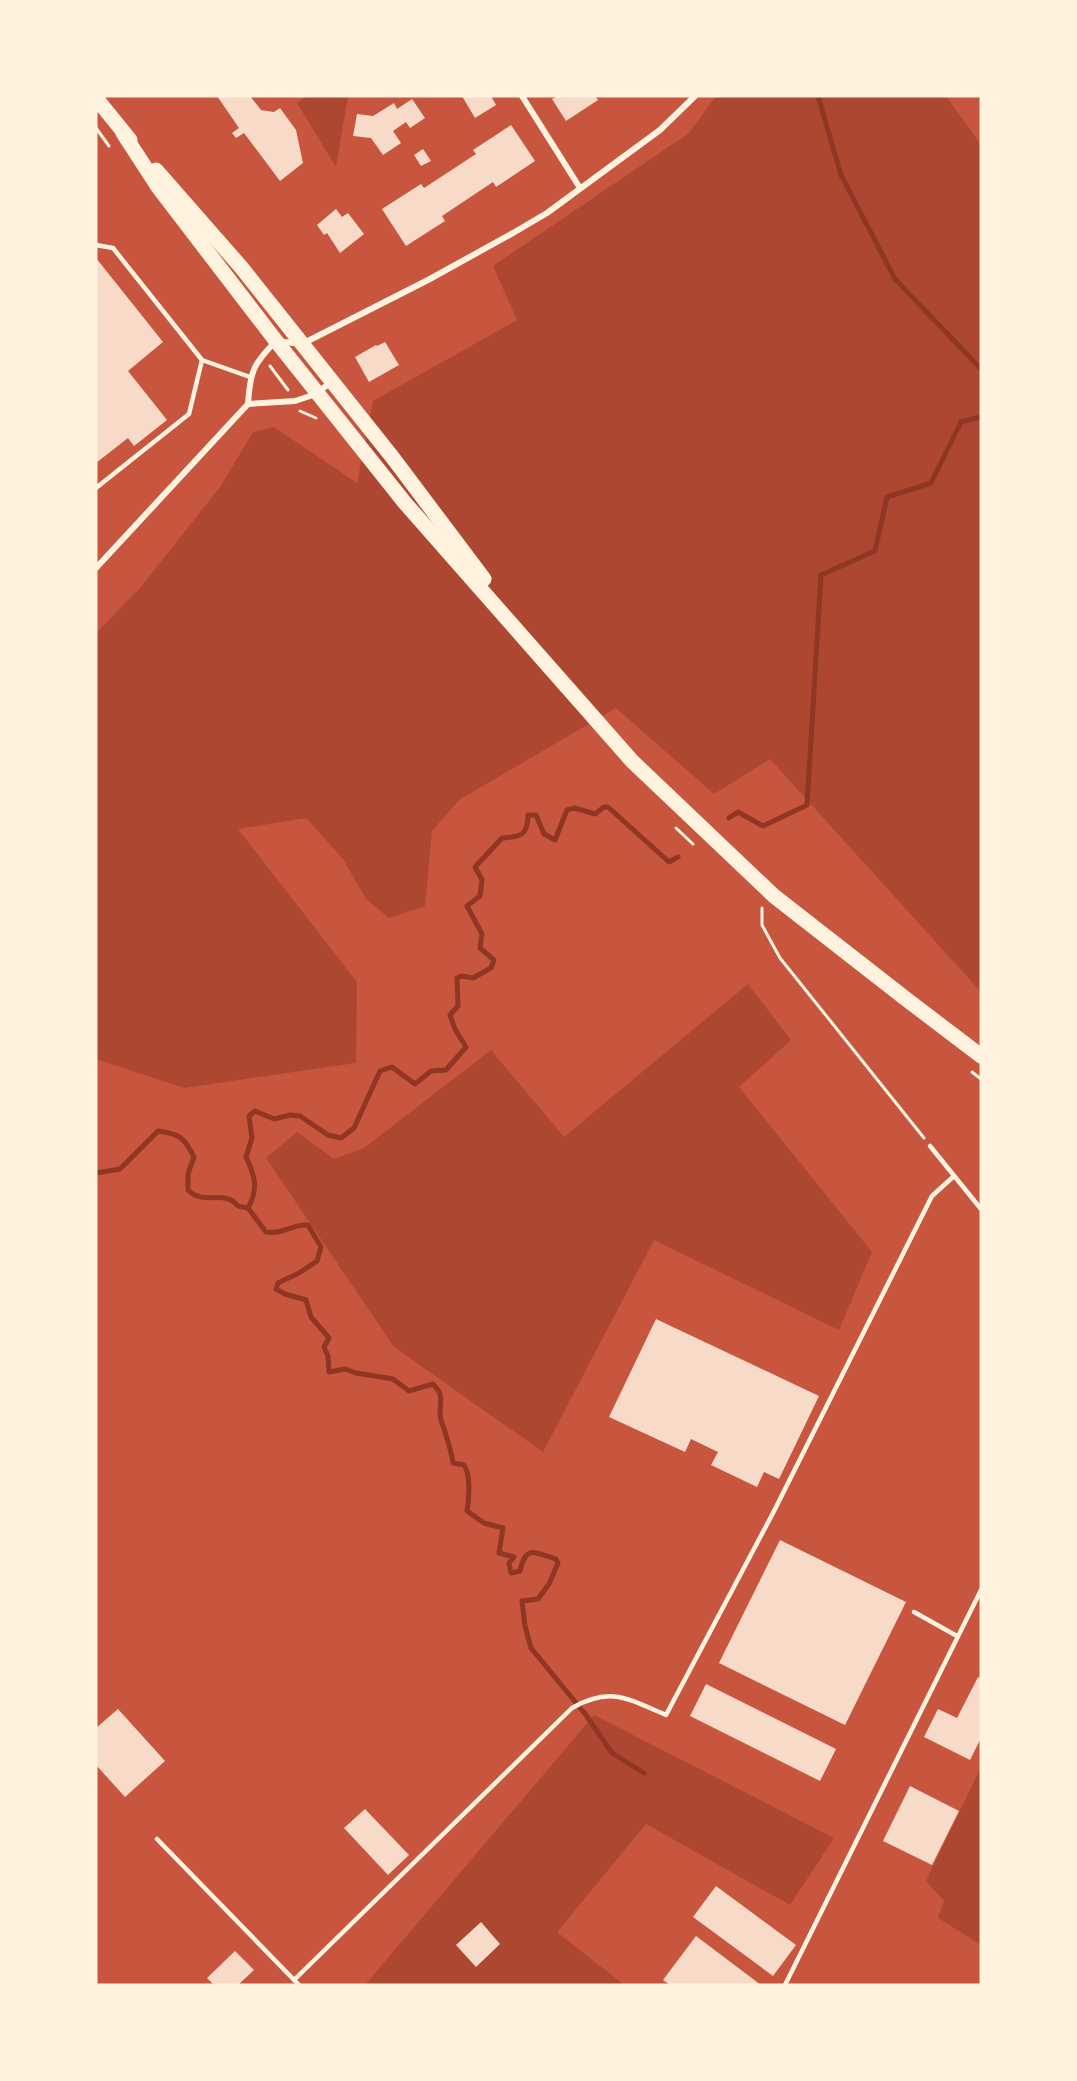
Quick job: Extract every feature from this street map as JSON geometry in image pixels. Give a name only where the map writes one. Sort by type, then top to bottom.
[{"type":"main road","points":[[96,99],[241,267],[393,458],[553,670]]},
{"type":"main road","points":[[123,133],[158,187],[276,341],[405,503],[632,761],[774,896],[981,1056]]},
{"type":"street","points":[[522,96],[580,188]]},
{"type":"street","points":[[96,568],[248,404],[250,376],[262,355],[276,341],[302,344],[513,234],[547,213],[660,130],[695,96]]},
{"type":"street","points":[[248,404],[295,401],[317,392],[332,382]]},
{"type":"lane","points":[[96,244],[113,248],[202,360],[250,376]]},
{"type":"lane","points":[[96,488],[189,414],[202,360]]},
{"type":"lane","points":[[930,1146],[981,1209]]},
{"type":"lane","points":[[294,1980],[572,1708],[590,1698],[612,1696],[631,1700],[666,1716],[773,1513],[932,1196],[954,1176]]},
{"type":"lane","points":[[785,1985],[981,1590]]},
{"type":"lane","points":[[914,1612],[957,1636]]},
{"type":"lane","points":[[157,1839],[299,1985]]},
{"type":"path","points":[[762,907],[762,925],[780,958],[930,1146]]},
{"type":"shaded area","points":[[307,96],[348,96],[336,167],[297,103]]},
{"type":"shaded area","points":[[716,96],[946,96],[981,145],[981,992],[770,759],[714,794],[616,708],[459,800],[432,831],[425,906],[389,918],[366,899],[343,859],[306,818],[238,829],[357,982],[356,1063],[184,1088],[96,1059],[96,633],[140,588],[220,487],[253,432],[274,427],[357,483],[373,401],[517,320],[493,266],[689,133]]},
{"type":"shaded area","points":[[748,984],[791,1040],[739,1087],[872,1252],[839,1330],[654,1240],[543,1452],[394,1347],[266,1158],[297,1132],[334,1159],[364,1148],[491,1050],[564,1137]]},
{"type":"shaded area","points":[[594,1715],[834,1838],[790,1905],[646,1824],[557,1932],[624,1985],[365,1985]]},
{"type":"shaded area","points":[[981,1767],[981,1945],[938,1918],[944,1901],[926,1881]]},
{"type":"building","points":[[217,96],[250,96],[261,110],[274,112],[280,108],[296,130],[303,163],[280,181],[244,133],[236,138],[232,133],[239,128]]},
{"type":"building","points":[[462,96],[491,96],[496,105],[475,118]]},
{"type":"building","points":[[558,96],[595,96],[598,100],[566,121],[552,99]]},
{"type":"building","points":[[412,99],[425,118],[410,128],[406,122],[393,131],[401,143],[383,155],[371,138],[353,136],[357,114],[373,116],[394,103],[397,109]]},
{"type":"building","points":[[511,125],[535,161],[496,187],[493,182],[442,216],[445,221],[406,246],[382,209],[421,184],[424,188],[476,154],[473,150]]},
{"type":"building","points":[[423,149],[431,161],[421,166],[414,155]]},
{"type":"building","points":[[336,209],[342,217],[348,213],[364,234],[340,253],[327,233],[324,235],[317,225]]},
{"type":"building","points":[[96,258],[163,342],[128,371],[167,420],[134,446],[128,438],[96,463]]},
{"type":"building","points":[[385,342],[399,365],[369,382],[355,357]]},
{"type":"building","points":[[656,1319],[819,1396],[779,1479],[764,1472],[757,1487],[711,1465],[718,1452],[691,1439],[685,1452],[609,1417]]},
{"type":"building","points":[[780,1540],[906,1602],[845,1725],[719,1663]]},
{"type":"building","points":[[978,1677],[981,1678],[981,1738],[970,1760],[924,1737],[938,1709],[957,1718]]},
{"type":"building","points":[[706,1684],[836,1749],[820,1781],[690,1716]]},
{"type":"building","points":[[118,1709],[165,1761],[125,1797],[96,1765],[96,1728]]},
{"type":"building","points":[[910,1786],[959,1811],[932,1865],[883,1841]]},
{"type":"building","points":[[365,1809],[409,1855],[388,1875],[344,1828]]},
{"type":"building","points":[[716,1886],[796,1945],[773,1976],[693,1917]]},
{"type":"building","points":[[481,1922],[500,1944],[476,1967],[456,1945]]},
{"type":"building","points":[[696,1936],[761,1985],[670,1985],[663,1980]]},
{"type":"building","points":[[235,1951],[254,1970],[238,1985],[214,1985],[207,1978]]},
{"type":"waterway","points":[[818,96],[841,175],[895,279],[981,369]]},
{"type":"waterway","points":[[729,818],[738,812],[763,826],[807,805],[821,575],[875,551],[887,497],[931,483],[961,422],[981,417]]},
{"type":"waterway","points":[[248,1208],[254,1194],[255,1182],[246,1157],[252,1138],[249,1116],[255,1111],[274,1119],[290,1115],[300,1116],[328,1135],[341,1138],[354,1128],[380,1071],[392,1067],[415,1084],[431,1071],[446,1070],[466,1047],[450,1015],[458,1006],[457,978],[462,976],[473,978],[491,968],[494,960],[480,948],[482,934],[467,906],[480,896],[482,880],[475,867],[502,838],[522,834],[528,822],[528,815],[536,815],[544,834],[555,840],[567,810],[575,808],[595,814],[604,807],[608,807],[669,862],[678,857]]},
{"type":"waterway","points":[[96,1173],[120,1169],[158,1131],[172,1134],[184,1141],[194,1157],[188,1174],[188,1190],[194,1195],[227,1199],[238,1206],[248,1208]]},
{"type":"waterway","points":[[248,1208],[266,1232],[279,1232],[308,1225],[321,1247],[317,1261],[278,1283],[276,1289],[306,1300],[311,1317],[329,1338],[324,1347],[328,1356],[329,1372],[345,1369],[393,1379],[409,1391],[433,1384],[440,1393],[440,1415],[453,1463],[464,1465],[468,1475],[467,1511],[484,1523],[503,1528],[499,1553],[514,1557],[509,1563],[511,1573],[520,1571],[525,1557],[532,1553],[556,1559],[558,1563],[549,1584],[538,1599],[522,1601],[531,1648],[586,1715],[612,1753],[644,1773]]}]
